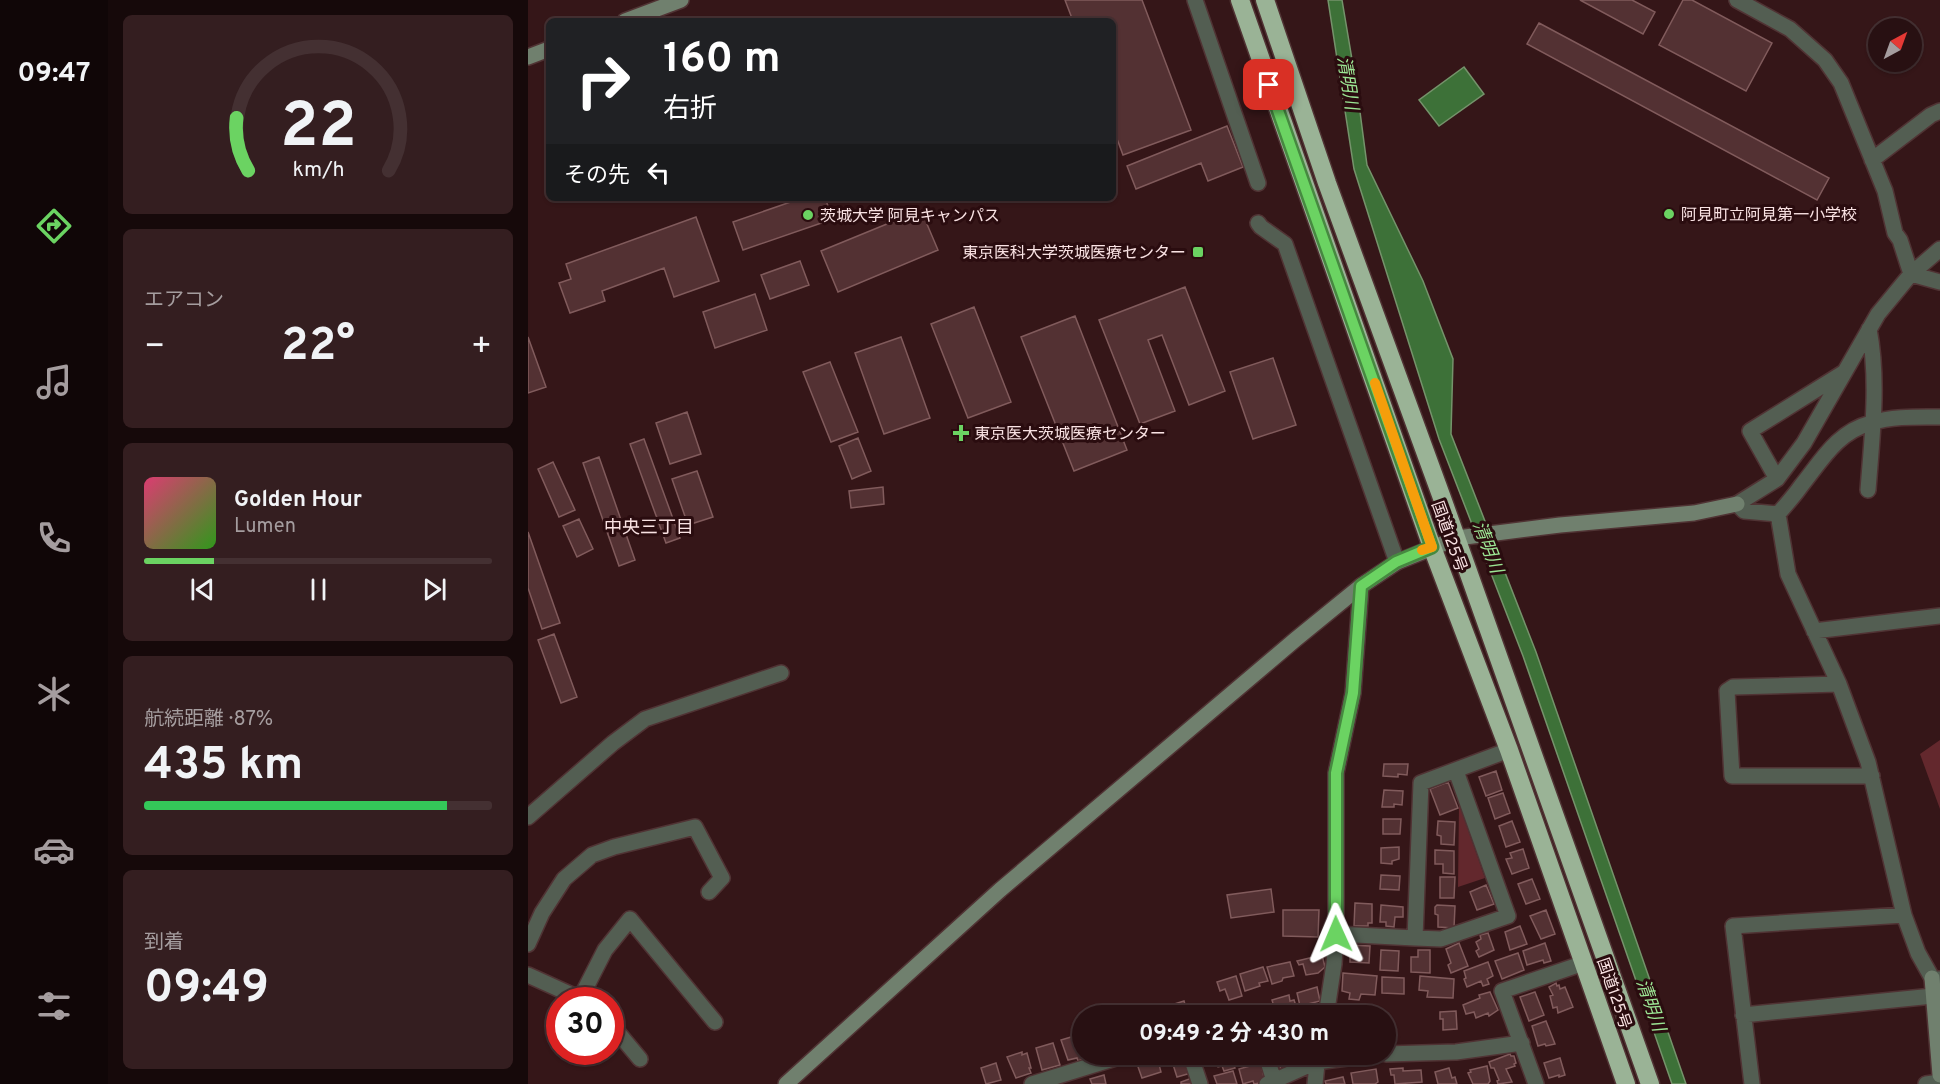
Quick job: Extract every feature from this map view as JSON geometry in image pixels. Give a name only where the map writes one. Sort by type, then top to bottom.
[{"type":"highway","name":"国道125号","points":[[1240,0],[1432,547],[1509,750],[1626,1084]]},
{"type":"highway","name":"国道125号","points":[[1265,0],[1327,183],[1457,538],[1650,1084]]},
{"type":"street","points":[[633,18],[681,0]]},
{"type":"street","points":[[1195,0],[1258,183]]},
{"type":"street","points":[[1737,0],[1790,29],[1825,60],[1841,83],[1885,191],[1895,233],[1900,240],[1911,274]]},
{"type":"street","points":[[528,57],[546,50]]},
{"type":"street","points":[[1872,160],[1931,115],[1940,111]]},
{"type":"street","points":[[1258,222],[1261,228],[1285,244],[1396,562]]},
{"type":"street","points":[[786,1084],[1000,890],[1361,586],[1396,562],[1457,538],[1560,525],[1694,513],[1737,504],[1777,479],[1804,444],[1878,314],[1911,274],[1940,249]]},
{"type":"street","points":[[1911,274],[1940,282]]},
{"type":"street","points":[[1868,490],[1873,422],[1873,350],[1869,329]]},
{"type":"street","points":[[1777,479],[1750,431],[1844,373]]},
{"type":"street","points":[[1778,514],[1802,486],[1822,456],[1840,438],[1873,422],[1904,417],[1940,417]]},
{"type":"street","points":[[1737,504],[1744,511],[1778,514]]},
{"type":"street","points":[[1778,514],[1788,574],[1839,684],[1868,762],[1904,915],[1918,953],[1936,979],[1933,996],[1940,1075]]},
{"type":"street","points":[[1328,1005],[1336,934],[1336,773],[1353,693],[1361,586]]},
{"type":"street","points":[[1814,631],[1940,616]]},
{"type":"street","points":[[528,817],[645,718],[781,674]]},
{"type":"street","points":[[1839,684],[1733,687],[1726,691],[1732,776],[1872,776]]},
{"type":"street","points":[[1415,938],[1421,783],[1509,750]]},
{"type":"street","points":[[1336,934],[1441,939],[1508,916],[1456,771]]},
{"type":"street","points":[[528,942],[542,913],[564,879],[592,855],[614,847],[695,827],[722,878],[709,892]]},
{"type":"street","points":[[1752,1084],[1733,926],[1904,915]]},
{"type":"street","points":[[587,987],[605,950],[630,919],[715,1022]]},
{"type":"street","points":[[1536,1084],[1502,991],[1584,963]]},
{"type":"street","points":[[528,975],[553,987]]},
{"type":"street","points":[[1743,1015],[1933,996]]},
{"type":"street","points":[[624,1040],[640,1059]]},
{"type":"street","points":[[1396,1053],[1456,1052],[1522,1043]]},
{"type":"street","points":[[1032,1084],[1094,1065]]},
{"type":"street","points":[[1194,1065],[1200,1084]]},
{"type":"street","points":[[1267,1065],[1271,1082],[1304,1065]]},
{"type":"street","points":[[1315,1084],[1316,1065]]},
{"type":"street","points":[[1926,1084],[1940,1083]]},
{"type":"shaded area","points":[[1940,740],[1940,809],[1920,754]]},
{"type":"shaded area","points":[[1459,804],[1485,878],[1458,887]]},
{"type":"water","name":"清明川","points":[[1328,0],[1342,0],[1367,165],[1423,281],[1453,359],[1451,434],[1536,652],[1686,1084],[1672,1084],[1523,656],[1439,439],[1354,169]]},
{"type":"water","points":[[1464,67],[1484,94],[1439,126],[1419,100]]},
{"type":"building","points":[[1065,0],[1142,0],[1191,130],[1123,155],[1116,136],[1116,18],[1072,18]]},
{"type":"building","points":[[1580,0],[1632,0],[1655,12],[1643,34]]},
{"type":"building","points":[[1683,0],[1692,0],[1772,43],[1746,91],[1659,45]]},
{"type":"building","points":[[1539,23],[1829,178],[1817,200],[1527,44]]},
{"type":"building","points":[[1227,126],[1243,167],[1208,181],[1201,163],[1136,189],[1127,166]]},
{"type":"building","points":[[793,201],[826,201],[833,219],[743,250],[733,222]]},
{"type":"building","points":[[921,210],[938,250],[838,292],[821,251]]},
{"type":"building","points":[[696,217],[719,281],[674,297],[664,268],[602,291],[605,301],[570,313],[559,283],[571,279],[566,264]]},
{"type":"building","points":[[800,261],[809,285],[770,299],[761,275]]},
{"type":"building","points":[[1185,287],[1225,391],[1189,405],[1162,335],[1148,340],[1175,411],[1140,424],[1099,320]]},
{"type":"building","points":[[755,294],[767,330],[715,348],[703,312]]},
{"type":"building","points":[[974,307],[1011,402],[968,418],[931,324]]},
{"type":"building","points":[[1075,316],[1127,450],[1074,471],[1021,337]]},
{"type":"building","points":[[528,337],[546,387],[528,393]]},
{"type":"building","points":[[901,337],[930,418],[884,434],[855,353]]},
{"type":"building","points":[[1273,358],[1296,425],[1253,439],[1230,372]]},
{"type":"building","points":[[830,362],[858,432],[831,442],[803,372]]},
{"type":"building","points":[[687,412],[701,454],[670,464],[656,423]]},
{"type":"building","points":[[858,438],[871,471],[852,479],[839,446]]},
{"type":"building","points":[[644,439],[680,538],[666,543],[630,444]]},
{"type":"building","points":[[599,457],[635,560],[619,566],[583,463]]},
{"type":"building","points":[[553,462],[575,510],[559,517],[538,469]]},
{"type":"building","points":[[697,471],[713,517],[688,525],[672,479]]},
{"type":"building","points":[[883,487],[884,504],[851,508],[849,491]]},
{"type":"building","points":[[579,519],[593,549],[577,557],[563,526]]},
{"type":"building","points":[[528,532],[560,623],[542,629],[528,588]]},
{"type":"building","points":[[554,634],[577,697],[561,703],[538,640]]},
{"type":"building","points":[[1384,764],[1408,764],[1407,775],[1383,776]]},
{"type":"building","points":[[1496,771],[1502,790],[1486,796],[1479,777]]},
{"type":"building","points":[[1448,782],[1458,808],[1440,815],[1430,789]]},
{"type":"building","points":[[1384,790],[1403,791],[1402,805],[1382,807]]},
{"type":"building","points":[[1503,793],[1510,813],[1495,819],[1488,798]]},
{"type":"building","points":[[1383,819],[1401,819],[1400,834],[1383,834]]},
{"type":"building","points":[[1438,821],[1455,822],[1454,845],[1441,844],[1441,836],[1437,835]]},
{"type":"building","points":[[1512,821],[1520,842],[1506,847],[1499,826]]},
{"type":"building","points":[[1399,847],[1399,859],[1392,861],[1392,864],[1381,863],[1381,848]]},
{"type":"building","points":[[1523,849],[1529,868],[1512,874],[1506,859],[1512,858],[1510,853]]},
{"type":"building","points":[[1435,850],[1454,851],[1454,874],[1443,873],[1443,864],[1435,864]]},
{"type":"building","points":[[1381,875],[1400,876],[1399,890],[1380,889]]},
{"type":"building","points":[[1440,877],[1455,877],[1454,898],[1440,898]]},
{"type":"building","points":[[1532,879],[1540,899],[1526,904],[1518,884]]},
{"type":"building","points":[[1486,885],[1494,904],[1477,910],[1470,892]]},
{"type":"building","points":[[1271,889],[1274,912],[1231,918],[1227,895]]},
{"type":"building","points":[[1355,903],[1372,904],[1372,923],[1368,923],[1368,926],[1354,926]]},
{"type":"building","points":[[1381,905],[1403,907],[1403,917],[1395,917],[1394,927],[1386,926],[1386,922],[1380,922]]},
{"type":"building","points":[[1437,905],[1455,906],[1454,928],[1438,927],[1438,915],[1435,914]]},
{"type":"building","points":[[1283,910],[1319,910],[1318,937],[1283,936]]},
{"type":"building","points":[[1546,910],[1555,934],[1541,939],[1530,916]]},
{"type":"building","points":[[1520,926],[1527,944],[1510,950],[1505,932]]},
{"type":"building","points":[[1488,933],[1494,950],[1479,957],[1476,942],[1481,939],[1480,935]]},
{"type":"building","points":[[1459,943],[1468,966],[1451,973],[1448,965],[1451,963],[1446,949]]},
{"type":"building","points":[[1545,943],[1551,961],[1544,963],[1543,960],[1527,965],[1523,951]]},
{"type":"building","points":[[1347,945],[1370,946],[1369,963],[1350,962],[1350,954],[1346,954]]},
{"type":"building","points":[[1381,950],[1399,951],[1398,971],[1380,970]]},
{"type":"building","points":[[1418,950],[1430,950],[1430,973],[1411,972],[1411,957],[1418,957]]},
{"type":"building","points":[[1518,953],[1524,970],[1502,979],[1495,961]]},
{"type":"building","points":[[1322,955],[1325,967],[1318,973],[1306,975],[1303,964],[1299,965],[1297,961]]},
{"type":"building","points":[[1290,962],[1294,976],[1283,978],[1282,981],[1272,984],[1267,967]]},
{"type":"building","points":[[1488,962],[1493,976],[1487,979],[1489,984],[1483,986],[1481,981],[1467,987],[1464,971]]},
{"type":"building","points":[[1263,967],[1268,981],[1245,991],[1240,974]]},
{"type":"building","points":[[1343,973],[1377,976],[1375,995],[1361,994],[1359,1000],[1349,999],[1350,993],[1342,991]]},
{"type":"building","points":[[1236,976],[1242,996],[1229,1000],[1225,989],[1220,991],[1217,982]]},
{"type":"building","points":[[1420,976],[1454,979],[1453,998],[1427,997],[1428,991],[1419,990]]},
{"type":"building","points":[[1382,977],[1404,978],[1404,994],[1382,993]]},
{"type":"building","points":[[1556,983],[1560,989],[1565,987],[1573,1007],[1558,1013],[1557,1007],[1553,1008],[1550,996],[1553,995],[1549,987]]},
{"type":"building","points":[[1317,987],[1320,1001],[1300,1005],[1297,993]]},
{"type":"building","points":[[1490,992],[1498,1010],[1489,1016],[1488,1013],[1476,1018],[1474,1012],[1466,1014],[1463,1005],[1480,998],[1479,995]]},
{"type":"building","points":[[1535,992],[1544,1015],[1529,1021],[1520,997]]},
{"type":"building","points":[[1289,995],[1290,1001],[1294,1000],[1296,1005],[1273,1005],[1272,1000]]},
{"type":"building","points":[[1184,1001],[1185,1005],[1171,1005]]},
{"type":"building","points":[[1456,1011],[1457,1029],[1443,1030],[1443,1019],[1440,1019],[1440,1012]]},
{"type":"building","points":[[1546,1021],[1555,1044],[1538,1046],[1532,1026]]},
{"type":"building","points":[[1072,1037],[1072,1059],[1068,1060],[1061,1040]]},
{"type":"building","points":[[1053,1043],[1060,1065],[1042,1070],[1036,1048]]},
{"type":"building","points":[[1022,1052],[1022,1055],[1027,1053],[1031,1073],[1016,1078],[1007,1057]]},
{"type":"building","points":[[1510,1054],[1514,1056],[1516,1063],[1515,1066],[1506,1069],[1512,1082],[1498,1084],[1499,1080],[1489,1062]]},
{"type":"building","points":[[1560,1058],[1565,1075],[1549,1078],[1544,1063]]},
{"type":"building","points":[[996,1063],[1001,1080],[986,1084],[981,1068]]},
{"type":"building","points":[[1137,1065],[1159,1065],[1161,1072],[1142,1078]]},
{"type":"building","points":[[1173,1065],[1188,1065],[1191,1073],[1177,1077]]},
{"type":"building","points":[[1217,1065],[1234,1065],[1235,1068],[1224,1071],[1222,1066]]},
{"type":"building","points":[[1261,1065],[1265,1082],[1254,1084],[1253,1081],[1243,1084],[1239,1069]]},
{"type":"building","points":[[1279,1065],[1301,1065],[1302,1068],[1281,1070]]},
{"type":"building","points":[[1487,1066],[1490,1081],[1488,1084],[1473,1084],[1468,1073],[1471,1072],[1470,1070]]},
{"type":"building","points":[[1403,1068],[1403,1071],[1421,1070],[1422,1082],[1395,1084],[1394,1075],[1391,1075],[1390,1069]]},
{"type":"building","points":[[1449,1068],[1457,1084],[1438,1084],[1435,1072]]},
{"type":"building","points":[[1376,1069],[1378,1082],[1375,1084],[1353,1084],[1351,1073]]},
{"type":"building","points":[[1233,1071],[1237,1084],[1217,1084],[1214,1076]]},
{"type":"building","points":[[1104,1075],[1106,1084],[1092,1084],[1090,1079]]},
{"type":"building","points":[[1343,1077],[1345,1084],[1326,1084],[1325,1081]]},
{"type":"building","points":[[1192,1078],[1194,1084],[1181,1084],[1181,1082]]},
{"type":"slow traffic","points":[[1375,383],[1432,547],[1422,550]]},
{"type":"place","name":"阿見町立阿見第一小学校","points":[[1669,214]]},
{"type":"place","name":"茨城大学 阿見キャンパス","points":[[808,215]]},
{"type":"place","name":"東京医科大学茨城医療センター","points":[[1198,252]]},
{"type":"place","name":"東京医大茨城医療センター","points":[[961,433]]},
{"type":"district","name":"中央三丁目","points":[[649,527]]},
{"type":"route","points":[[1269,85],[1432,547],[1396,562],[1361,586],[1353,693],[1336,773],[1336,934]]}]
